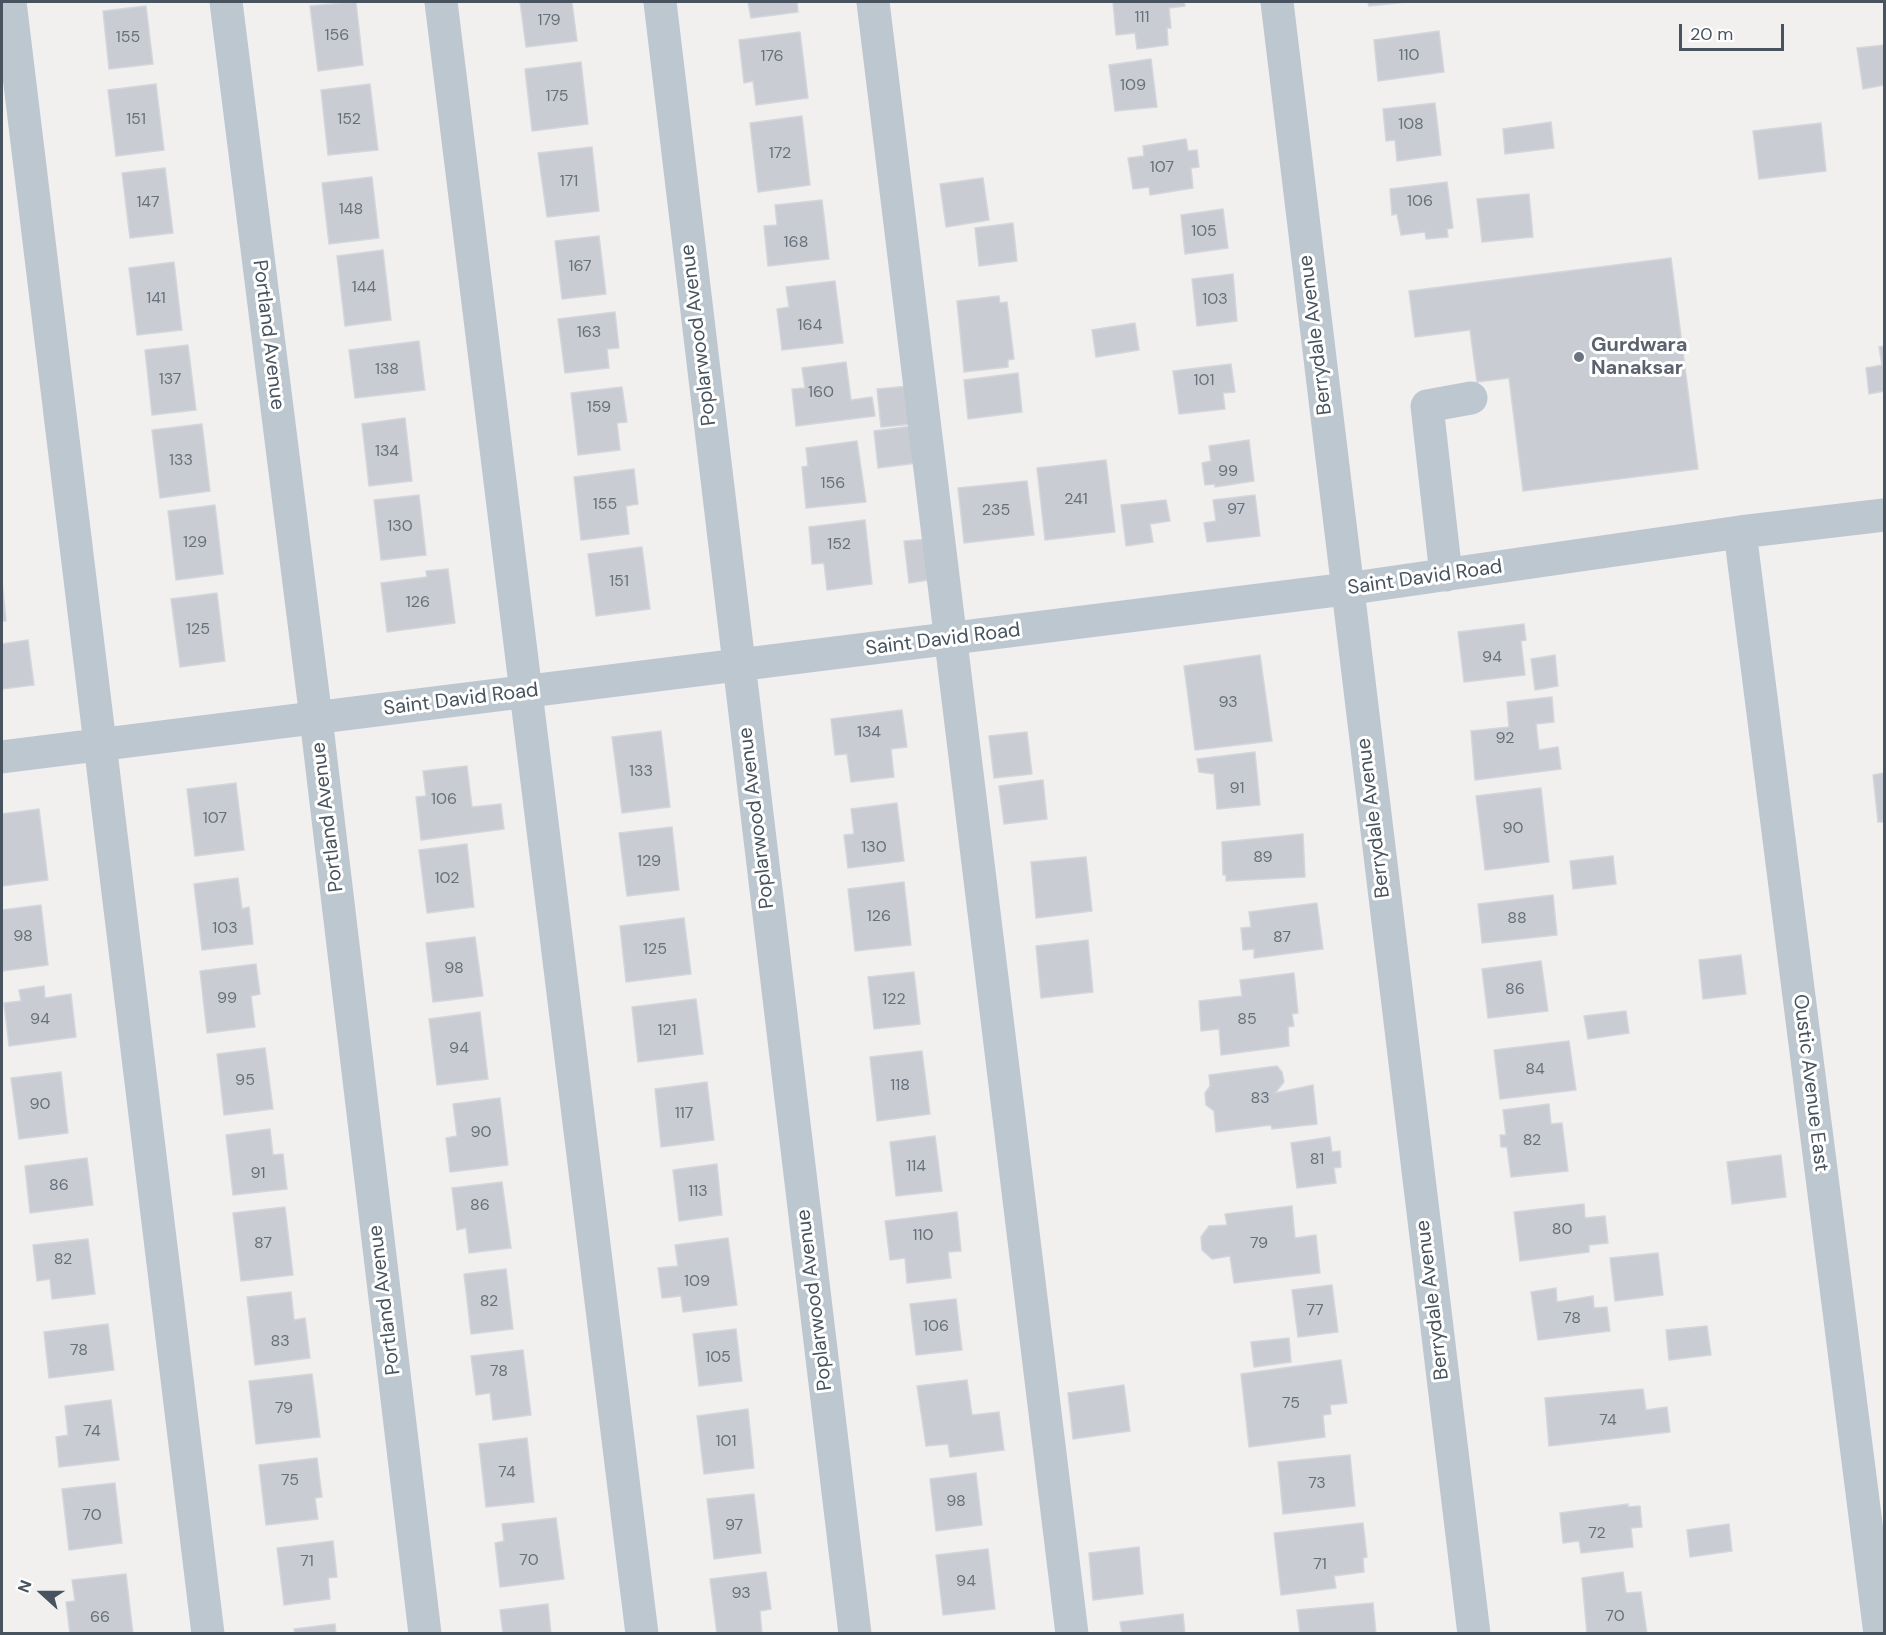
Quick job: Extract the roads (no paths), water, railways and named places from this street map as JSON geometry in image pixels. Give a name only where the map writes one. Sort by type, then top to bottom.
[{"type":"street","points":[[10,2],[208,1634]]},
{"type":"street","name":"Portland Avenue","points":[[226,2],[316,718],[425,1634]]},
{"type":"street","points":[[441,2],[642,1634]]},
{"type":"street","name":"Poplarwood Avenue","points":[[660,2],[855,1634]]},
{"type":"street","points":[[873,2],[1072,1634]]},
{"type":"street","name":"Berrydale Avenue","points":[[1277,2],[1346,589],[1474,1634]]},
{"type":"street","points":[[1446,575],[1427,405],[1470,398]]},
{"type":"street","name":"Saint David Road","points":[[2,757],[1346,589],[1740,532],[1884,515]]},
{"type":"street","name":"Oustic Avenue East","points":[[1740,532],[1880,1634]]},
{"type":"place","name":"Gurdwara Nanaksar","points":[[1579,357]]}]
